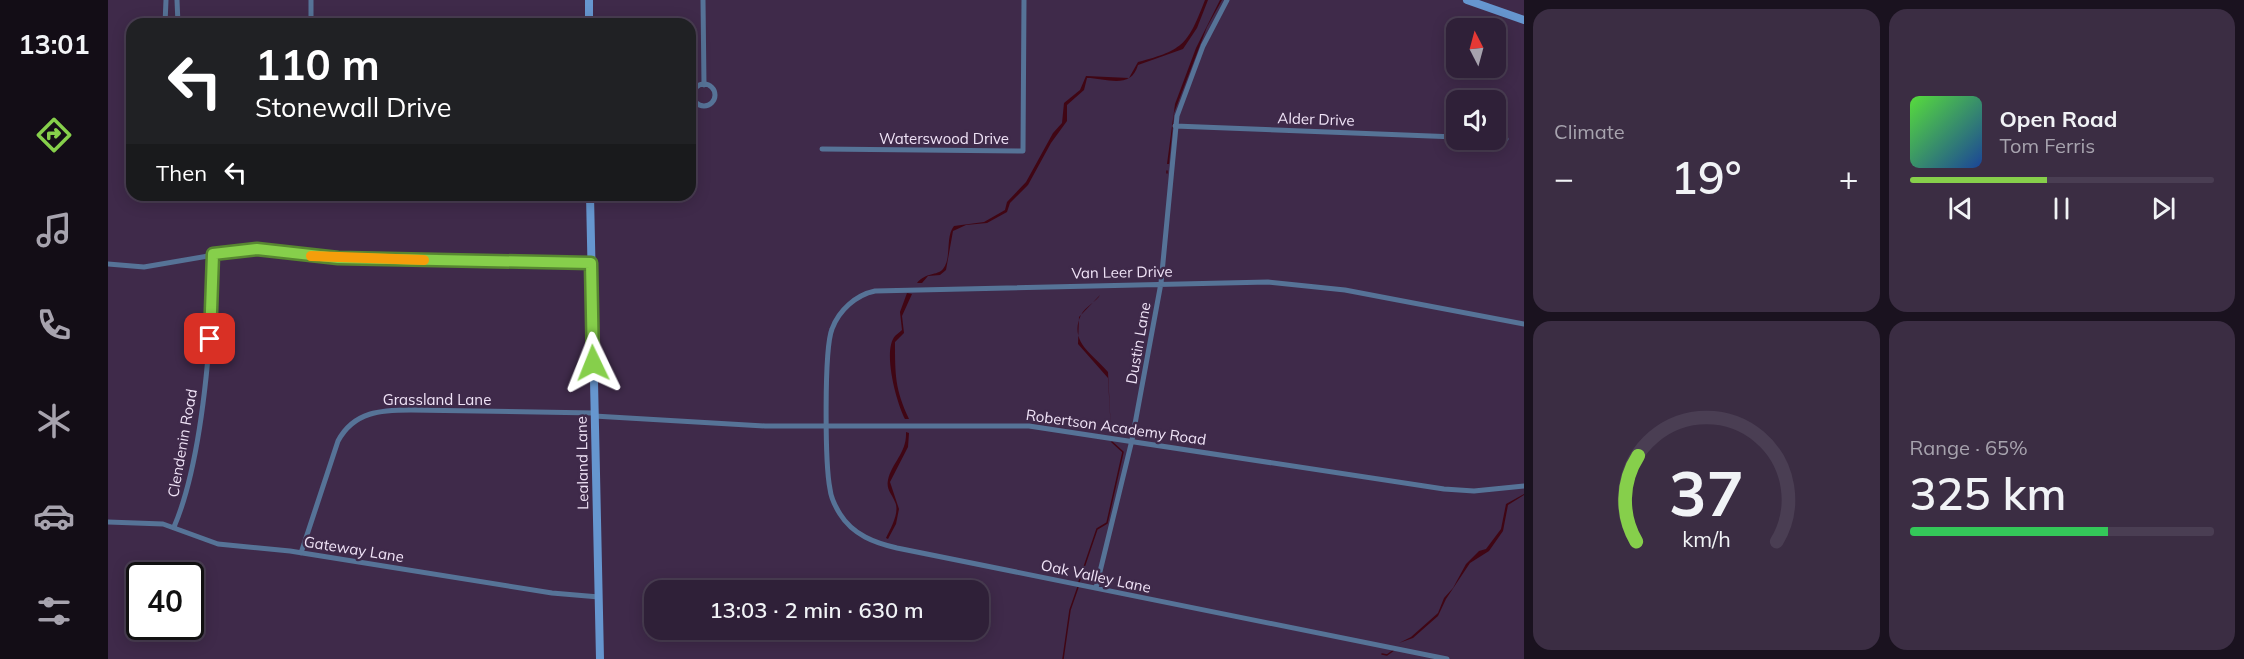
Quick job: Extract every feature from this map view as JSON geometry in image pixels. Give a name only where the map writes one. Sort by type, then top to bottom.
[{"type":"street","points":[[165,18],[166,0]]},
{"type":"street","points":[[177,0],[178,18]]},
{"type":"street","points":[[310,18],[311,0]]},
{"type":"street","points":[[589,0],[589,18]]},
{"type":"street","points":[[703,0],[704,85]]},
{"type":"street","name":"Waterswood Drive","points":[[822,149],[1023,151],[1024,0]]},
{"type":"street","name":"Dustin Lane","points":[[1096,588],[1132,440],[1161,283],[1175,126],[1203,46],[1227,0]]},
{"type":"street","points":[[1467,0],[1524,20]]},
{"type":"street","points":[[696,88],[704,85],[712,88],[715,96],[712,102],[705,106],[696,101]]},
{"type":"street","name":"Alder Drive","points":[[1175,126],[1446,137]]},
{"type":"street","name":"Lealand Lane","points":[[590,201],[600,659]]},
{"type":"street","points":[[108,264],[144,267],[213,254],[257,249],[338,258],[591,263]]},
{"type":"street","name":"Clendenin Road","points":[[174,527],[187,490],[203,397],[210,339],[213,254]]},
{"type":"street","name":"Van Leer Drive","points":[[828,426],[830,335],[843,311],[868,292],[894,289],[1252,282],[1321,286],[1524,324]]},
{"type":"street","name":"Grassland Lane","points":[[300,553],[338,441],[346,428],[364,416],[383,410],[594,415]]},
{"type":"street","name":"Robertson Academy Road","points":[[594,415],[753,425],[1029,426],[1444,489],[1474,491],[1524,486]]},
{"type":"street","name":"Oak Valley Lane","points":[[828,426],[831,495],[841,516],[858,533],[888,546],[1447,659]]},
{"type":"street","name":"Gateway Lane","points":[[108,522],[174,527],[213,543],[300,553],[573,596],[598,597]]},
{"type":"shaded area","points":[[1205,0],[1208,0],[1197,28],[1183,49],[1138,65],[1135,73],[1129,78],[1138,62],[1166,53],[1183,43],[1194,26]]},
{"type":"shaded area","points":[[1220,0],[1222,0],[1207,27],[1174,113],[1169,164],[1167,164],[1175,104],[1196,48]]},
{"type":"shaded area","points":[[1086,76],[1129,78],[1117,81],[1087,78],[1084,90],[1067,105],[1067,121],[1051,143],[1028,185],[1010,203],[1007,212],[987,223],[966,225],[953,231],[946,270],[940,275],[928,276],[922,283],[917,283],[924,277],[943,269],[954,226],[984,222],[1005,210],[1007,202],[1026,182],[1053,133],[1062,123],[1064,103],[1080,90]]},
{"type":"shaded area","points":[[907,293],[912,294],[902,316],[904,333],[895,342],[898,390],[909,419],[905,419],[892,378],[890,353],[891,343],[902,330],[900,312]]},
{"type":"shaded area","points":[[1078,335],[1084,347],[1108,372],[1111,432],[1108,378],[1078,344]]},
{"type":"shaded area","points":[[906,432],[909,433],[908,447],[890,482],[899,509],[896,524],[888,539],[886,538],[894,520],[896,506],[888,480],[902,452]]},
{"type":"shaded area","points":[[1524,494],[1508,505],[1503,531],[1489,551],[1470,563],[1446,599],[1438,616],[1413,638],[1399,643],[1411,637],[1438,613],[1444,598],[1453,588],[1466,564],[1479,551],[1486,549],[1501,529],[1506,504]]},
{"type":"waterway","points":[[1079,582],[1097,529],[1107,523],[1123,452],[1112,442]]},
{"type":"waterway","points":[[1063,659],[1070,610],[1078,587]]},
{"type":"waterway","points":[[1382,654],[1387,655],[1394,650]]},
{"type":"slow traffic","points":[[311,256],[424,260]]},
{"type":"route","points":[[210,339],[213,254],[257,249],[338,258],[591,263],[593,363]]}]
